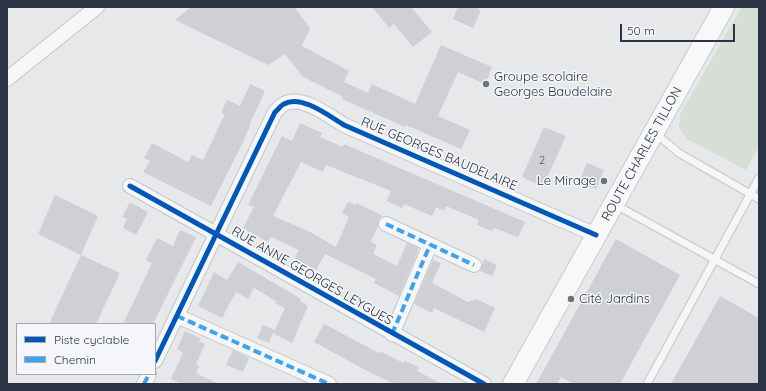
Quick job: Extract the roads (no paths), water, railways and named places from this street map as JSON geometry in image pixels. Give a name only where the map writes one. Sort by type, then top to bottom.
[{"type":"main road","name":"ROUTE CHARLES TILLON","points":[[513,384],[724,7]]},
{"type":"street","points":[[7,79],[97,7]]},
{"type":"street","name":"RUE GEORGES BAUDELAIRE","points":[[216,234],[275,112],[284,103],[296,102],[309,104],[344,125],[596,235]]},
{"type":"street","name":"RUE ANNE GEORGES LEYGUES","points":[[130,186],[392,334],[484,384]]},
{"type":"street","points":[[386,224],[474,265]]},
{"type":"street","points":[[156,359],[216,234]]},
{"type":"street","points":[[392,334],[430,245]]},
{"type":"street","points":[[177,316],[329,384]]},
{"type":"street","points":[[144,384],[148,375]]},
{"type":"lane","points":[[654,132],[679,153],[759,199]]},
{"type":"lane","points":[[647,384],[714,258],[759,178]]},
{"type":"lane","points":[[614,204],[759,284]]},
{"type":"place","name":"Groupe scolaire Georges Baudelaire","points":[[486,84]]},
{"type":"place","name":"Le Mirage","points":[[604,181]]},
{"type":"place","name":"Cité Jardins","points":[[571,299]]}]
